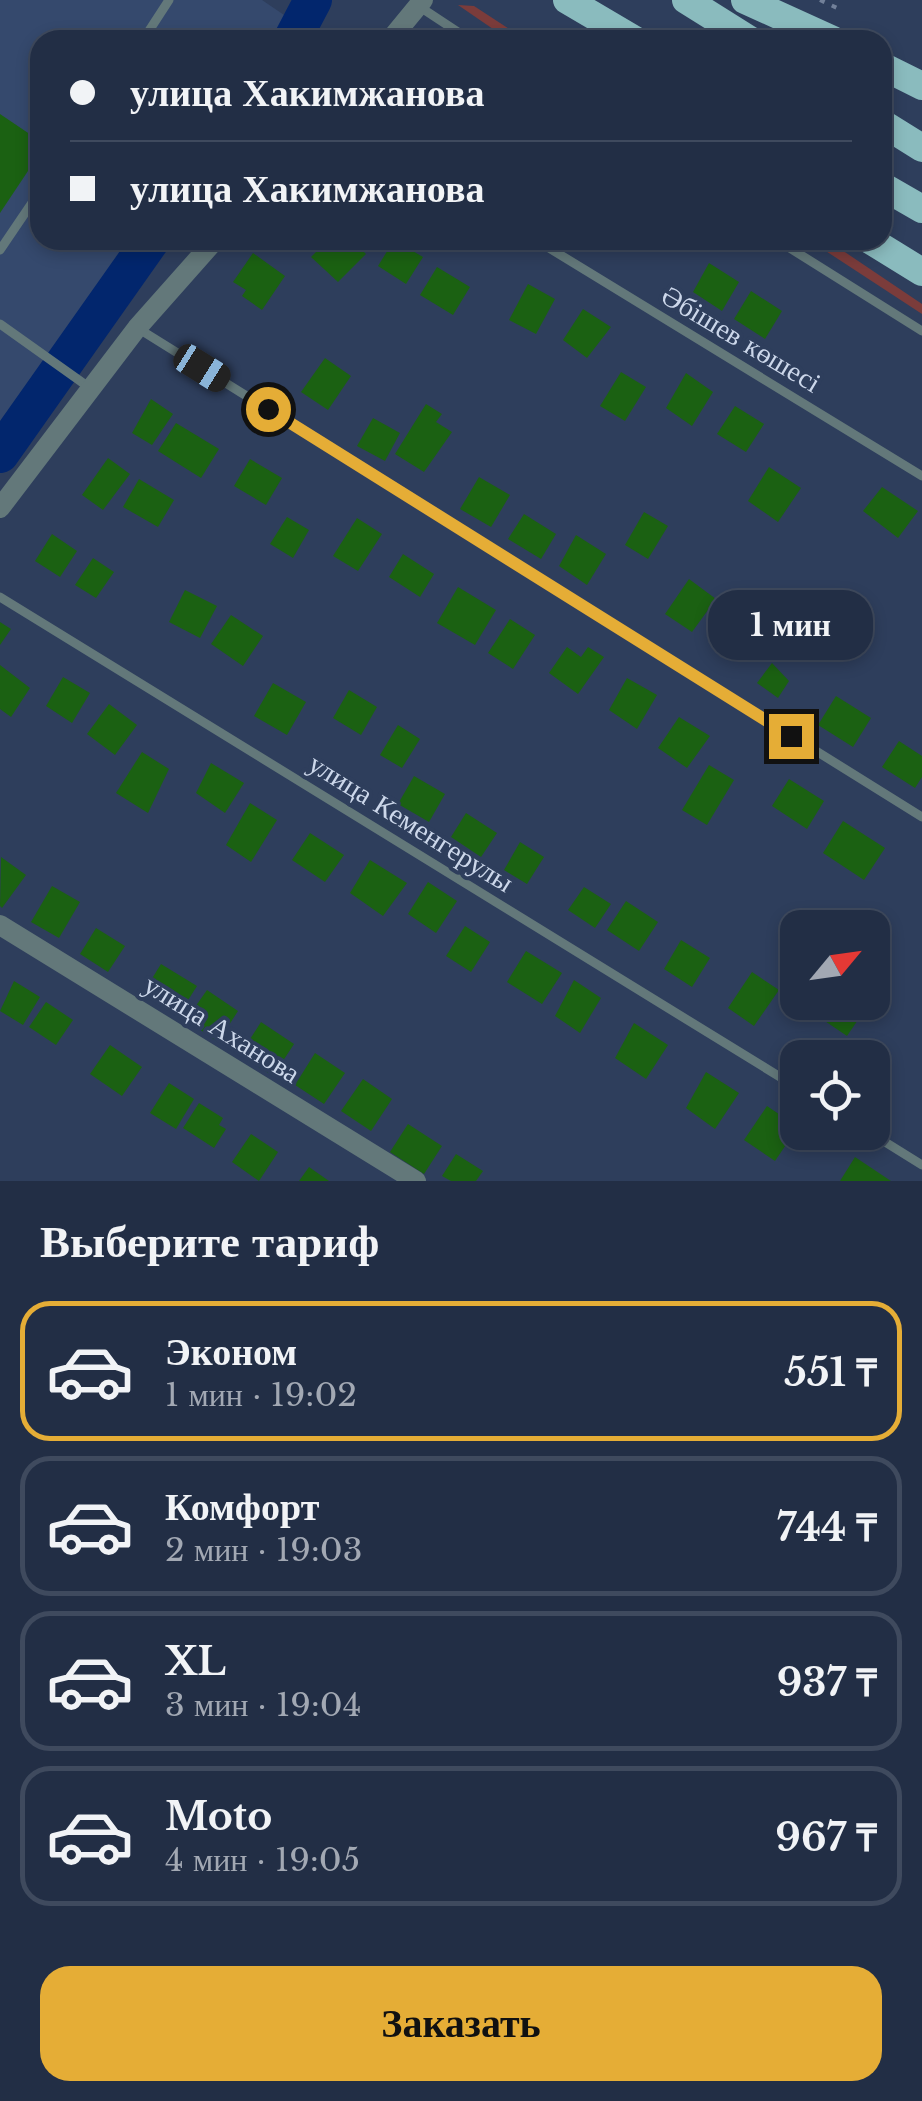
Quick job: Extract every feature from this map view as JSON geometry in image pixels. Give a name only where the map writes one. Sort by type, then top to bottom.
[{"type":"highway","points":[[548,0],[584,30]]},
{"type":"highway","points":[[566,0],[617,30]]},
{"type":"highway","points":[[686,0],[734,30]]},
{"type":"highway","points":[[745,0],[811,30]]},
{"type":"highway","points":[[892,71],[922,86]]},
{"type":"highway","points":[[892,129],[922,148]]},
{"type":"highway","points":[[892,192],[922,209]]},
{"type":"highway","points":[[886,250],[922,272]]},
{"type":"street","points":[[398,30],[420,3]]},
{"type":"street","points":[[0,508],[137,328],[207,250]]},
{"type":"street","name":"улица Аханова","points":[[0,925],[416,1181]]},
{"type":"lane","points":[[149,30],[170,0]]},
{"type":"lane","points":[[420,3],[456,30]]},
{"type":"lane","points":[[0,250],[30,206]]},
{"type":"lane","name":"Әбішев көшесі","points":[[552,250],[922,476]]},
{"type":"lane","points":[[793,250],[922,331]]},
{"type":"lane","points":[[0,324],[72,371],[90,388]]},
{"type":"lane","points":[[137,328],[922,817]]},
{"type":"lane","name":"улица Кеменгерулы","points":[[0,597],[780,1077]]},
{"type":"lane","points":[[890,1145],[922,1165]]},
{"type":"path","points":[[820,0],[838,8]]},
{"type":"shaded area","points":[[0,0],[262,0],[287,17],[278,30],[30,30],[30,250],[122,250],[0,422]]},
{"type":"shaded area","points":[[458,5],[474,6],[511,30],[494,30]]},
{"type":"shaded area","points":[[824,250],[842,250],[922,304],[922,314]]},
{"type":"building","points":[[0,114],[30,134],[30,168],[0,213]]},
{"type":"building","points":[[318,250],[362,250],[366,254],[338,282],[311,257]]},
{"type":"building","points":[[388,250],[411,250],[423,257],[406,284],[378,266]]},
{"type":"building","points":[[253,253],[285,276],[262,310],[242,296],[246,290],[233,282]]},
{"type":"building","points":[[709,263],[739,282],[722,311],[693,292]]},
{"type":"building","points":[[437,267],[470,287],[453,315],[420,295]]},
{"type":"building","points":[[528,284],[555,299],[536,334],[509,320]]},
{"type":"building","points":[[751,291],[782,311],[765,339],[734,319]]},
{"type":"building","points":[[583,309],[611,327],[587,358],[563,340]]},
{"type":"building","points":[[325,358],[351,376],[328,410],[301,392]]},
{"type":"building","points":[[621,372],[646,387],[625,421],[600,406]]},
{"type":"building","points":[[686,373],[713,392],[692,426],[666,408]]},
{"type":"building","points":[[151,399],[173,414],[152,445],[132,433]]},
{"type":"building","points":[[426,404],[442,414],[436,422],[452,432],[424,472],[395,454]]},
{"type":"building","points":[[735,406],[764,424],[746,452],[717,434]]},
{"type":"building","points":[[373,418],[400,433],[385,461],[357,446]]},
{"type":"building","points":[[176,423],[219,449],[201,478],[158,451]]},
{"type":"building","points":[[108,458],[130,474],[103,510],[82,495]]},
{"type":"building","points":[[250,459],[282,478],[266,505],[234,486]]},
{"type":"building","points":[[769,467],[801,488],[778,522],[748,501]]},
{"type":"building","points":[[479,477],[510,495],[491,527],[460,509]]},
{"type":"building","points":[[139,479],[174,500],[158,527],[123,507]]},
{"type":"building","points":[[882,487],[918,511],[898,538],[863,511]]},
{"type":"building","points":[[644,512],[668,526],[648,559],[625,545]]},
{"type":"building","points":[[524,514],[556,534],[541,559],[508,539]]},
{"type":"building","points":[[287,517],[309,530],[293,558],[270,544]]},
{"type":"building","points":[[357,518],[382,534],[358,571],[333,556]]},
{"type":"building","points":[[52,534],[77,551],[60,577],[35,561]]},
{"type":"building","points":[[576,535],[606,554],[587,585],[559,566]]},
{"type":"building","points":[[403,554],[434,574],[420,597],[389,577]]},
{"type":"building","points":[[93,558],[114,572],[96,598],[75,585]]},
{"type":"building","points":[[689,579],[716,599],[692,632],[665,614]]},
{"type":"building","points":[[458,587],[496,610],[475,645],[437,623]]},
{"type":"building","points":[[185,590],[217,606],[200,638],[169,622]]},
{"type":"building","points":[[231,615],[263,636],[243,666],[211,644]]},
{"type":"building","points":[[510,619],[535,635],[513,669],[488,653]]},
{"type":"building","points":[[0,622],[11,629],[0,645]]},
{"type":"building","points":[[567,647],[581,657],[588,647],[604,657],[578,694],[549,673]]},
{"type":"building","points":[[772,663],[789,681],[778,698],[757,683]]},
{"type":"building","points":[[0,665],[30,688],[11,717],[0,709]]},
{"type":"building","points":[[63,677],[90,693],[72,723],[46,706]]},
{"type":"building","points":[[627,678],[657,695],[637,729],[609,710]]},
{"type":"building","points":[[273,683],[306,702],[287,735],[254,716]]},
{"type":"building","points":[[349,690],[377,707],[361,735],[333,718]]},
{"type":"building","points":[[836,696],[871,718],[853,747],[818,725]]},
{"type":"building","points":[[109,704],[137,725],[115,755],[87,734]]},
{"type":"building","points":[[679,717],[710,736],[687,768],[658,748]]},
{"type":"building","points":[[398,725],[420,739],[402,768],[380,755]]},
{"type":"building","points":[[899,741],[922,756],[922,777],[915,788],[882,767]]},
{"type":"building","points":[[142,752],[169,769],[148,813],[116,793]]},
{"type":"building","points":[[211,763],[244,783],[225,813],[196,793]]},
{"type":"building","points":[[709,765],[734,780],[707,825],[682,810]]},
{"type":"building","points":[[414,776],[445,794],[429,822],[398,804]]},
{"type":"building","points":[[789,779],[824,801],[807,829],[772,806]]},
{"type":"building","points":[[250,803],[277,820],[251,862],[226,845]]},
{"type":"building","points":[[466,813],[497,833],[481,857],[451,837]]},
{"type":"building","points":[[843,821],[885,848],[864,880],[823,853]]},
{"type":"building","points":[[310,833],[344,855],[325,882],[292,860]]},
{"type":"building","points":[[520,842],[544,857],[527,884],[504,870]]},
{"type":"building","points":[[1,857],[26,875],[2,908],[0,906]]},
{"type":"building","points":[[370,860],[407,883],[383,916],[350,893]]},
{"type":"building","points":[[428,882],[457,901],[436,933],[408,914]]},
{"type":"building","points":[[52,886],[80,902],[59,938],[31,922]]},
{"type":"building","points":[[584,887],[611,904],[595,928],[568,910]]},
{"type":"building","points":[[626,901],[658,922],[639,951],[607,930]]},
{"type":"building","points":[[465,926],[490,942],[471,972],[446,956]]},
{"type":"building","points":[[96,928],[125,946],[108,972],[80,954]]},
{"type":"building","points":[[681,940],[710,958],[692,987],[664,969]]},
{"type":"building","points":[[526,951],[562,973],[542,1004],[507,982]]},
{"type":"building","points":[[161,964],[197,986],[178,1016],[143,993]]},
{"type":"building","points":[[752,972],[779,990],[754,1026],[728,1008]]},
{"type":"building","points":[[574,980],[601,998],[580,1033],[555,1016]]},
{"type":"building","points":[[14,981],[40,997],[23,1025],[0,1011]]},
{"type":"building","points":[[207,990],[238,1011],[218,1042],[186,1020]]},
{"type":"building","points":[[46,1002],[73,1020],[56,1045],[29,1027]]},
{"type":"building","points":[[823,1020],[858,1020],[847,1036]]},
{"type":"building","points":[[261,1022],[294,1044],[273,1076],[240,1055]]},
{"type":"building","points":[[634,1023],[668,1045],[646,1079],[615,1058]]},
{"type":"building","points":[[110,1045],[142,1067],[122,1096],[90,1074]]},
{"type":"building","points":[[315,1053],[345,1073],[324,1104],[295,1085]]},
{"type":"building","points":[[706,1072],[739,1093],[715,1129],[686,1108]]},
{"type":"building","points":[[363,1079],[392,1099],[371,1131],[341,1111]]},
{"type":"building","points":[[169,1083],[194,1099],[176,1129],[150,1113]]},
{"type":"building","points":[[199,1103],[223,1118],[219,1125],[226,1129],[214,1148],[183,1128]]},
{"type":"building","points":[[767,1106],[780,1115],[782,1150],[775,1161],[744,1140]]},
{"type":"building","points":[[408,1124],[442,1146],[424,1174],[390,1152]]},
{"type":"building","points":[[251,1134],[278,1152],[259,1181],[232,1162]]},
{"type":"building","points":[[456,1154],[483,1171],[476,1181],[451,1181],[442,1176]]},
{"type":"building","points":[[855,1157],[891,1181],[840,1181]]},
{"type":"building","points":[[309,1167],[329,1181],[299,1181]]},
{"type":"waterway","points":[[297,30],[313,0]]},
{"type":"waterway","points":[[0,454],[144,250]]},
{"type":"route","points":[[268,409],[791,736]]}]
